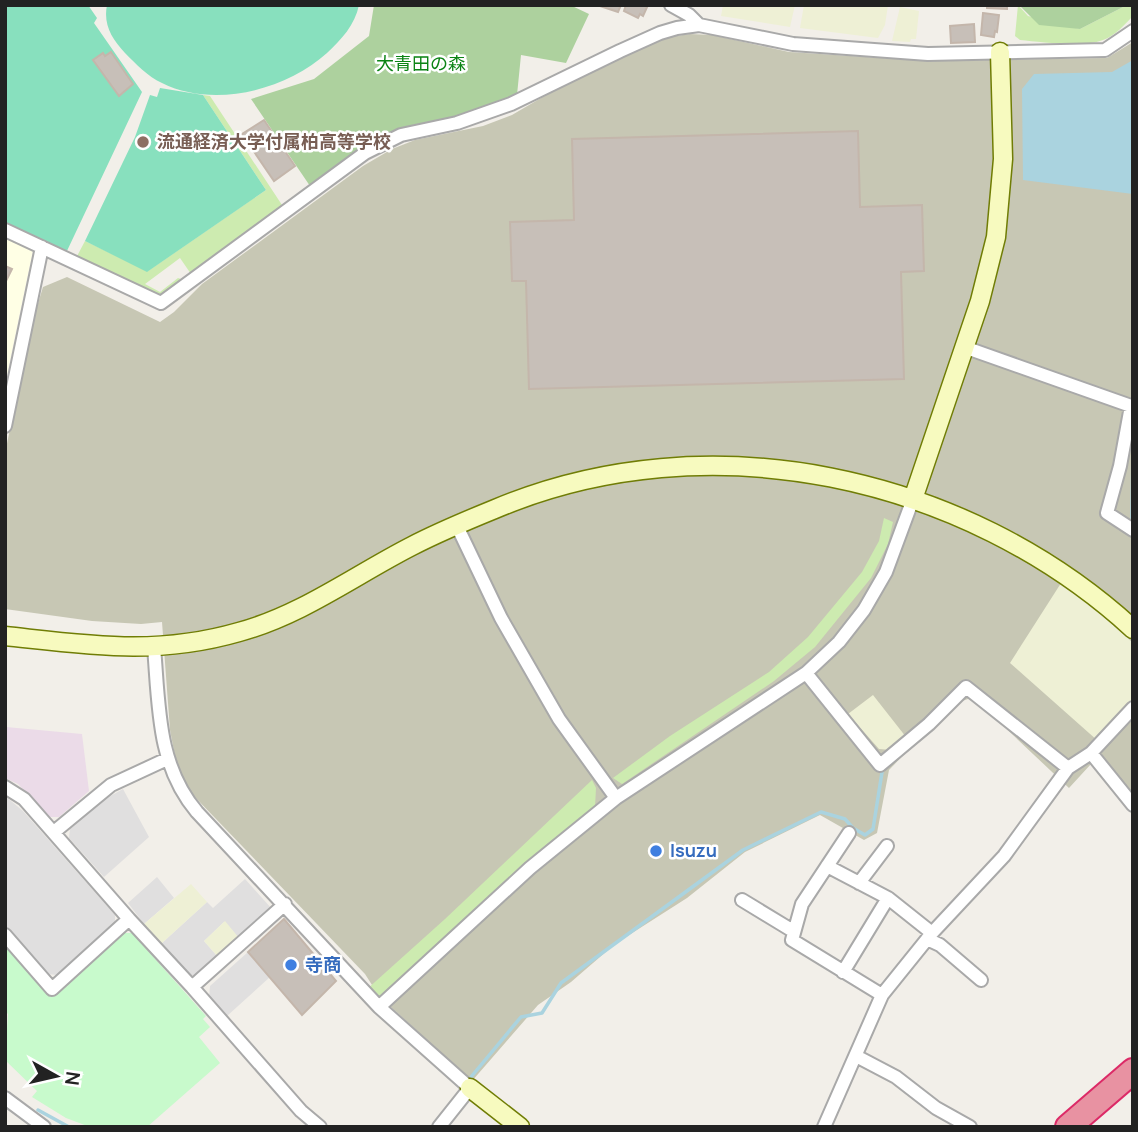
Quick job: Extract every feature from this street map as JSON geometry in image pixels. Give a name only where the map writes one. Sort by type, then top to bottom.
[{"type":"highway","points":[[1068,1127],[1133,1071]]},
{"type":"highway","points":[[1094,1127],[1133,1094]]},
{"type":"street","points":[[671,5],[689,15],[699,25]]},
{"type":"street","points":[[5,230],[161,303],[365,153],[401,135],[457,123],[512,104],[660,33],[699,25],[793,44],[928,54],[1105,50],[1133,31]]},
{"type":"street","points":[[379,1007],[530,867],[616,799],[806,673],[839,642],[864,610],[886,572],[913,499],[990,268],[996,237],[1003,159],[1000,52]]},
{"type":"street","points":[[5,426],[42,247]]},
{"type":"street","points":[[964,347],[1130,406],[1120,466],[1107,513],[1133,530]]},
{"type":"street","points":[[5,636],[96,647],[154,647],[240,632],[266,623],[334,591],[412,545],[528,496],[576,481],[621,473],[691,466],[731,466],[810,473],[913,499],[967,520],[1016,546],[1086,591],[1133,629]]},
{"type":"street","points":[[457,526],[501,618],[559,719],[616,799]]},
{"type":"street","points":[[154,647],[167,759],[174,779],[188,803],[379,1007],[470,1088],[520,1127]]},
{"type":"street","points":[[806,673],[880,765],[929,724],[966,687],[1068,768]]},
{"type":"street","points":[[824,1127],[882,995],[929,936],[1004,856],[1068,768],[1091,754],[1133,708]]},
{"type":"street","points":[[1091,754],[1133,805]]},
{"type":"street","points":[[54,832],[111,785],[167,759]]},
{"type":"street","points":[[5,787],[24,799],[301,1111],[320,1127]]},
{"type":"street","points":[[849,834],[802,904],[792,940],[882,995]]},
{"type":"street","points":[[859,883],[887,846]]},
{"type":"street","points":[[827,866],[888,898],[981,980]]},
{"type":"street","points":[[843,972],[888,898]]},
{"type":"street","points":[[742,900],[793,931]]},
{"type":"street","points":[[192,986],[285,904]]},
{"type":"street","points":[[5,935],[52,989],[129,919]]},
{"type":"street","points":[[856,1056],[896,1077],[936,1108],[970,1127]]},
{"type":"street","points":[[439,1127],[470,1088]]},
{"type":"street","points":[[5,1098],[44,1127]]},
{"type":"shaded area","points":[[723,5],[795,5],[790,27],[721,16]]},
{"type":"shaded area","points":[[804,5],[888,5],[885,25],[878,38],[800,28]]},
{"type":"shaded area","points":[[900,7],[919,11],[916,39],[911,39],[910,42],[892,41]]},
{"type":"shaded area","points":[[712,35],[789,52],[928,61],[1107,58],[1133,42],[1133,815],[1091,764],[1069,788],[977,701],[968,699],[959,702],[943,714],[889,770],[877,833],[864,840],[820,815],[745,852],[687,898],[615,944],[571,982],[538,1005],[472,1081],[379,996],[365,974],[191,793],[175,756],[170,730],[162,622],[141,624],[92,621],[5,609],[5,453],[33,320],[43,287],[67,277],[160,322],[202,284],[363,166],[392,149],[415,140],[483,126],[512,115],[553,91],[642,48],[669,37]]},
{"type":"shaded area","points":[[5,237],[33,250],[5,384]]},
{"type":"shaded area","points":[[1063,580],[1133,643],[1133,702],[1098,741],[1010,663]]},
{"type":"shaded area","points":[[873,695],[906,737],[891,750],[879,749],[848,714]]},
{"type":"shaded area","points":[[6,727],[82,734],[89,791],[59,817],[50,817],[18,784],[5,778]]},
{"type":"shaded area","points":[[123,789],[149,837],[104,877],[69,838],[70,829],[105,799]]},
{"type":"shaded area","points":[[5,796],[23,811],[115,915],[115,924],[57,975],[47,974],[5,927]]},
{"type":"shaded area","points":[[157,877],[174,898],[144,924],[128,903]]},
{"type":"shaded area","points":[[245,879],[272,909],[239,938],[224,922],[204,941],[218,957],[200,975],[190,975],[162,943],[207,902],[213,908]]},
{"type":"shaded area","points":[[191,884],[207,902],[162,943],[144,924]]},
{"type":"shaded area","points":[[225,921],[239,938],[218,957],[204,941]]},
{"type":"shaded area","points":[[248,952],[270,977],[227,1016],[209,997],[210,986]]},
{"type":"green space","points":[[5,5],[88,5],[97,18],[94,23],[142,92],[66,253],[5,225]]},
{"type":"green space","points":[[107,5],[359,5],[351,26],[327,53],[310,66],[270,86],[226,95],[182,91],[147,73],[125,53],[113,37],[106,19]]},
{"type":"green space","name":"大青田の森","points":[[374,5],[570,5],[589,14],[566,63],[521,55],[517,95],[474,113],[413,125],[393,132],[362,148],[310,186],[251,99],[314,79],[369,36]]},
{"type":"green space","points":[[1018,5],[1028,16],[1080,29],[1127,5],[1133,5],[1133,16],[1103,40],[1073,44],[1039,42],[1020,40],[1015,36]]},
{"type":"green space","points":[[1019,5],[1127,5],[1080,29],[1039,25]]},
{"type":"green space","points":[[160,88],[203,95],[266,190],[147,272],[85,241],[135,137],[150,95],[157,97]]},
{"type":"green space","points":[[203,95],[210,96],[282,205],[191,274],[180,258],[145,284],[160,292],[178,278],[181,279],[182,281],[159,299],[75,260],[85,241],[148,271],[266,190]]},
{"type":"green space","points":[[884,518],[893,522],[888,544],[871,578],[815,647],[774,681],[622,784],[613,778],[670,736],[769,672],[808,637],[862,572],[879,541]]},
{"type":"green space","points":[[592,780],[596,788],[595,807],[546,845],[385,993],[379,996],[366,990],[445,919]]},
{"type":"green space","points":[[122,933],[132,933],[206,1016],[203,1019],[210,1027],[199,1037],[220,1063],[147,1127],[90,1127],[66,1118],[32,1097],[37,1091],[5,1060],[8,1014],[5,1011],[5,946],[51,996]]},
{"type":"water","points":[[1133,60],[1133,194],[1023,180],[1022,89],[1034,74],[1112,72]]},
{"type":"building","points":[[597,5],[621,5],[618,12]]},
{"type":"building","points":[[626,5],[648,5],[643,16],[640,14],[638,18],[624,11]]},
{"type":"building","points":[[987,5],[1007,5],[1007,9],[987,8]]},
{"type":"building","points":[[983,13],[999,15],[994,37],[981,35]]},
{"type":"building","points":[[974,24],[975,42],[951,43],[950,26]]},
{"type":"building","points":[[111,52],[133,84],[119,96],[93,60],[103,53],[105,56]]},
{"type":"building","points":[[264,120],[295,166],[274,181],[242,134]]},
{"type":"building","points":[[858,131],[860,207],[922,205],[924,271],[901,272],[904,379],[529,389],[526,281],[512,281],[510,222],[574,220],[572,139]]},
{"type":"building","points":[[5,266],[12,269],[5,283]]},
{"type":"building","name":"寺商","points":[[284,919],[336,981],[302,1015],[248,952]]},
{"type":"waterway","points":[[1132,518],[1133,451]]},
{"type":"waterway","points":[[471,1077],[521,1017],[542,1013],[561,983],[743,850],[821,812],[845,819],[865,835],[873,829],[883,766]]},
{"type":"waterway","points":[[38,1110],[69,1127]]},
{"type":"place","name":"流通経済大学付属柏高等学校","points":[[143,142]]},
{"type":"place","name":"Isuzu","points":[[656,851]]},
{"type":"place","name":"寺商","points":[[291,965]]}]
